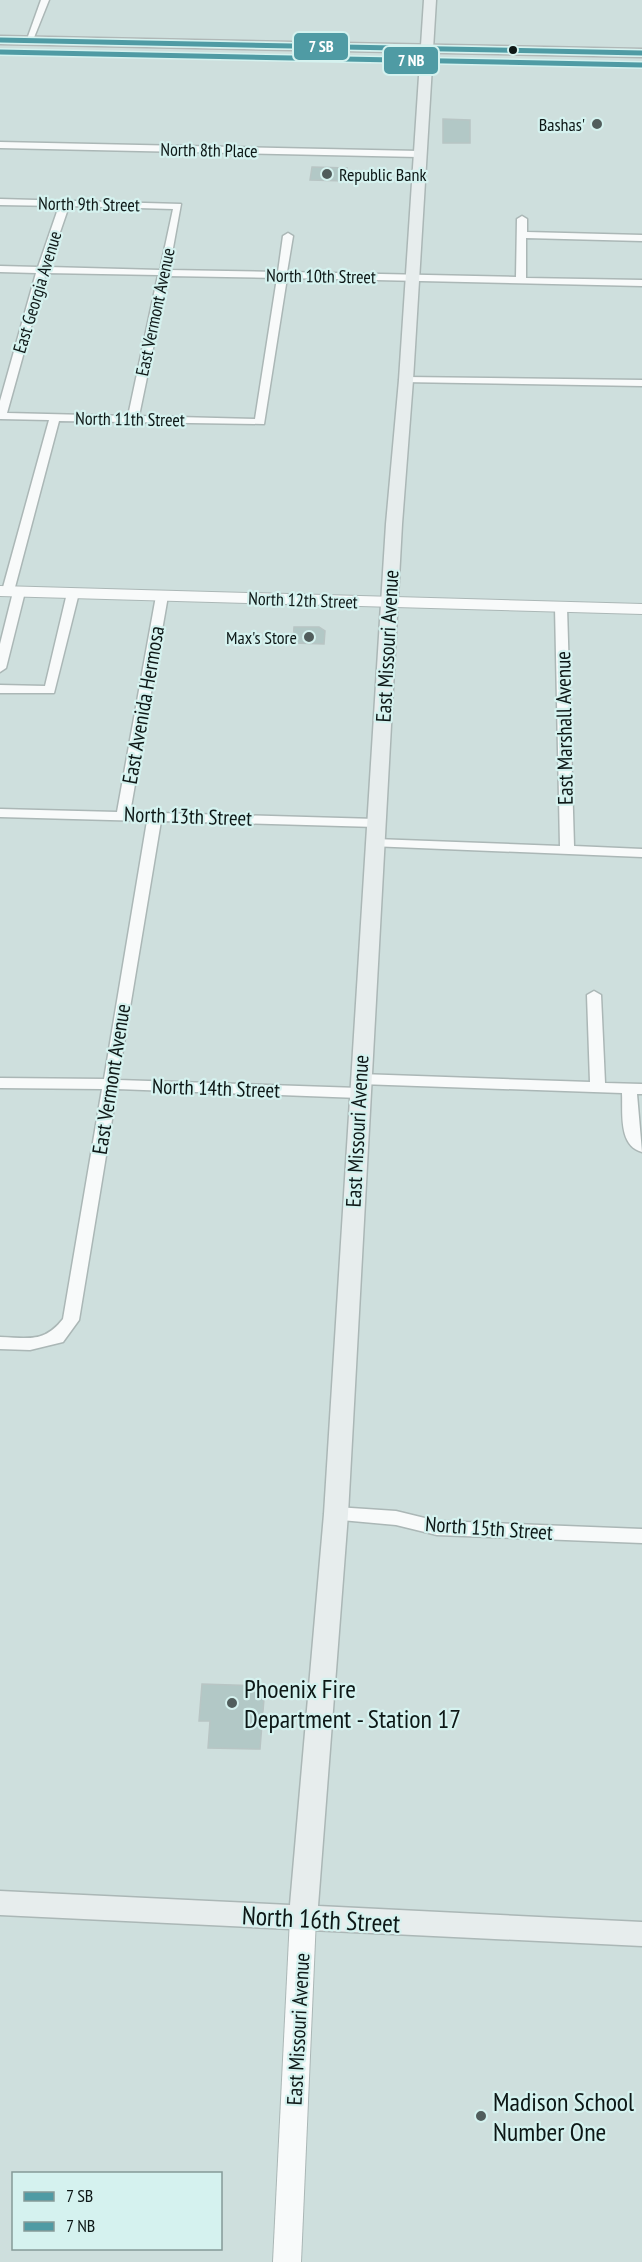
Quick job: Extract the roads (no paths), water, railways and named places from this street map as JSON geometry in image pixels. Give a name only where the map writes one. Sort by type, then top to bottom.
[{"type":"main road","name":"East Missouri Avenue","points":[[303,1918],[336,1514],[360,1086],[430,0]]},
{"type":"main road","points":[[0,40],[642,53]]},
{"type":"main road","name":"North 16th Street","points":[[0,1903],[642,1934]]},
{"type":"street","points":[[29,40],[45,0]]},
{"type":"street","name":"North 8th Place","points":[[0,145],[419,154]]},
{"type":"street","name":"North 9th Street","points":[[0,202],[178,206]]},
{"type":"street","name":"East Georgia Avenue","points":[[0,416],[64,203]]},
{"type":"street","name":"East Vermont Avenue","points":[[133,419],[178,206]]},
{"type":"street","points":[[521,280],[522,219]]},
{"type":"street","points":[[522,235],[642,238]]},
{"type":"street","points":[[283,275],[288,236]]},
{"type":"street","name":"North 10th Street","points":[[0,269],[642,283]]},
{"type":"street","name":"North 11th Street","points":[[0,416],[260,422],[283,275]]},
{"type":"street","points":[[406,380],[642,383]]},
{"type":"street","points":[[0,668],[9,591],[55,417]]},
{"type":"street","name":"North 12th Street","points":[[9,591],[642,609]]},
{"type":"street","points":[[0,689],[50,690],[73,593]]},
{"type":"street","name":"East Avenida Hermosa","points":[[123,814],[162,596]]},
{"type":"street","name":"East Marshall Avenue","points":[[561,607],[567,850]]},
{"type":"street","name":"North 13th Street","points":[[0,813],[155,815],[567,850],[642,853]]},
{"type":"street","name":"East Vermont Avenue","points":[[0,1342],[30,1344],[57,1338],[71,1320],[155,815]]},
{"type":"street","points":[[594,995],[598,1088]]},
{"type":"street","name":"North 14th Street","points":[[0,1083],[635,1089]]},
{"type":"street","points":[[635,1089],[631,1133],[642,1147]]},
{"type":"street","name":"North 15th Street","points":[[336,1514],[396,1518],[437,1528],[642,1536]]},
{"type":"street","name":"East Missouri Avenue","points":[[287,2262],[303,1918]]},
{"type":"place","name":"Bashas'","points":[[597,124]]},
{"type":"place","name":"Republic Bank","points":[[327,174]]},
{"type":"place","name":"Max's Store","points":[[309,637]]},
{"type":"place","name":"Phoenix Fire Department - Station 17","points":[[232,1703]]},
{"type":"place","name":"Madison School Number One","points":[[481,2116]]}]
